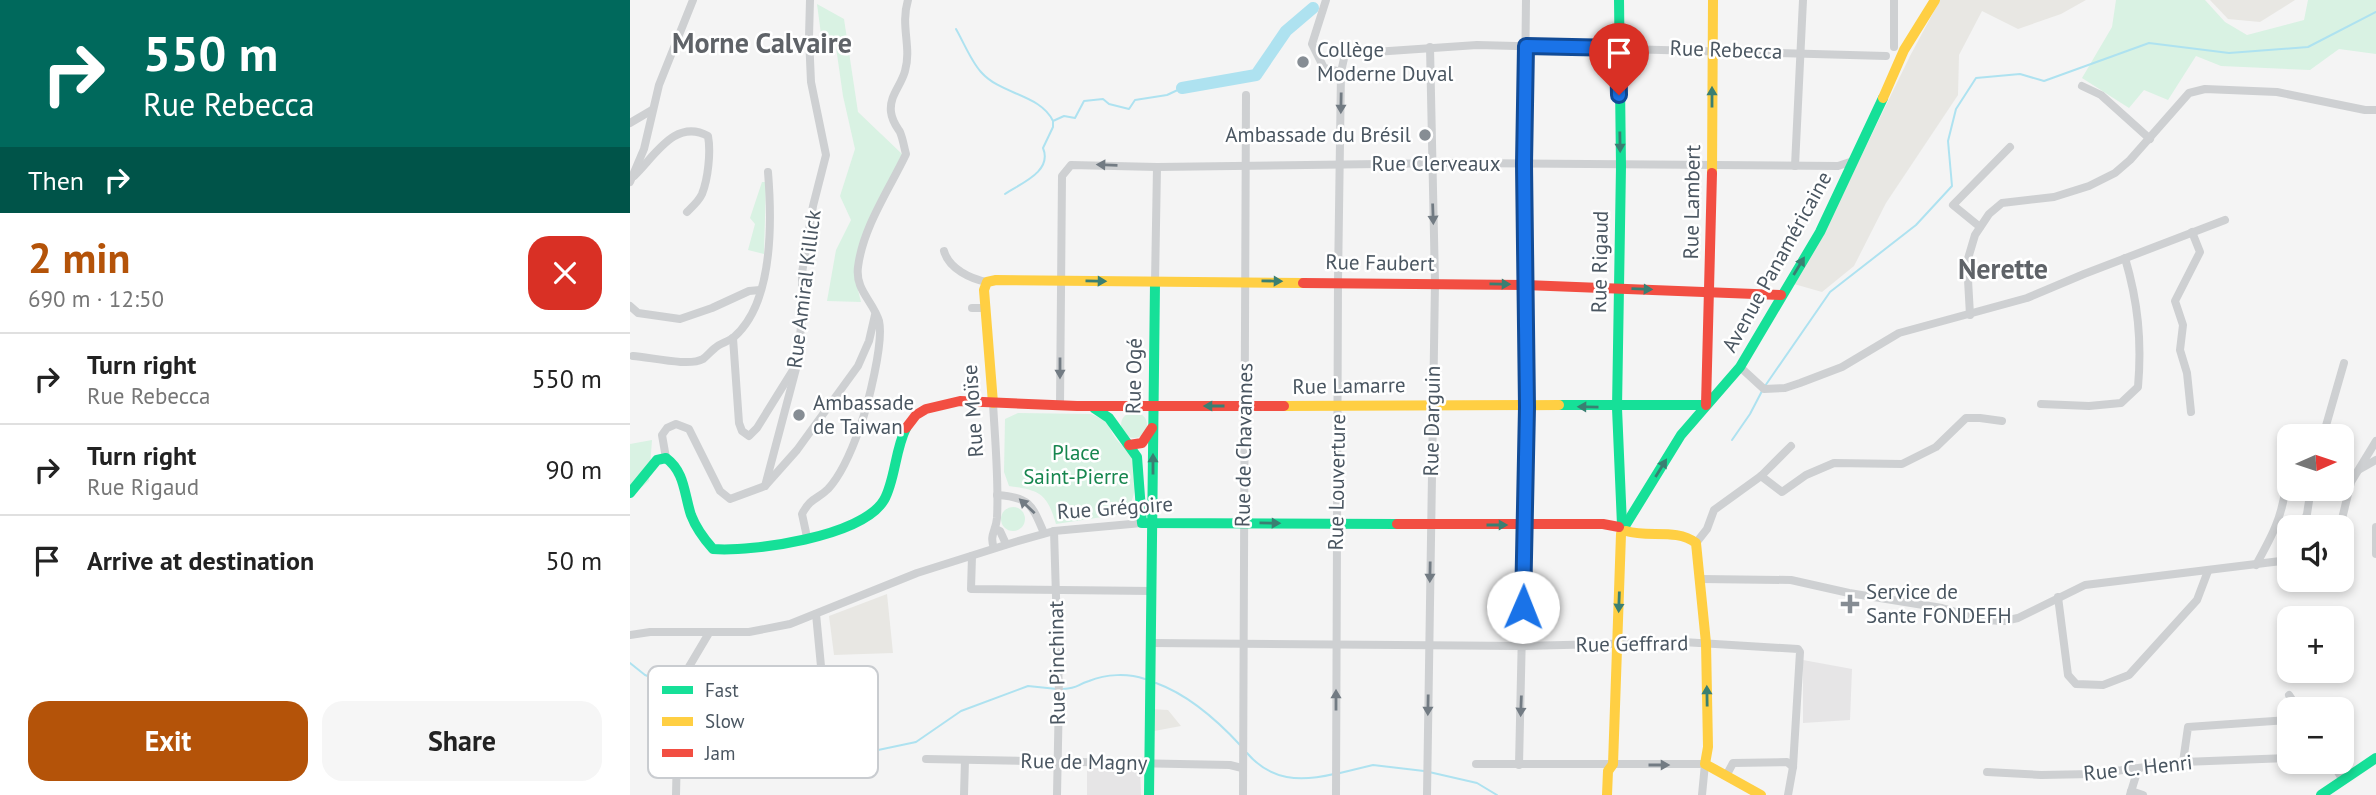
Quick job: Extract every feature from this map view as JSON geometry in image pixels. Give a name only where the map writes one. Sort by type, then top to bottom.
[{"type":"main road","name":"Rue Rigaud","points":[[1607,795],[1608,771],[1613,764],[1623,529],[1617,408],[1619,0]]},
{"type":"main road","name":"Rue Lambert","points":[[1706,405],[1713,0]]},
{"type":"main road","name":"Avenue Panaméricaine","points":[[1623,529],[1681,435],[1740,367],[1820,232],[1895,68],[1899,48],[1935,0]]},
{"type":"main road","name":"Rue Faubert","points":[[985,286],[996,280],[1155,283],[1338,281],[1782,295]]},
{"type":"main road","name":"Rue Ogé","points":[[1149,795],[1152,592],[1147,523],[1153,428],[1155,283]]},
{"type":"main road","name":"Rue Moïse","points":[[985,286],[993,403]]},
{"type":"main road","name":"Rue Lamarre","points":[[666,458],[673,462],[679,471],[690,512],[703,538],[713,549],[739,551],[772,547],[841,527],[881,504],[887,493],[902,434],[918,412],[939,402],[1060,406],[1432,404],[1617,408],[1706,405]]},
{"type":"main road","points":[[1091,406],[1106,415],[1129,445],[1138,463],[1147,523]]},
{"type":"main road","points":[[1113,425],[1121,411],[1133,406]]},
{"type":"main road","points":[[1129,445],[1145,440],[1153,428]]},
{"type":"main road","points":[[630,493],[657,460],[666,458]]},
{"type":"main road","name":"Rue Grégoire","points":[[1147,523],[1603,524],[1642,535],[1681,535],[1690,537],[1696,543]]},
{"type":"main road","points":[[1696,543],[1706,643],[1705,764],[1761,795]]},
{"type":"main road","points":[[2329,794],[2343,780],[2376,758]]},
{"type":"main road","points":[[2329,794],[2376,767]]},
{"type":"street","points":[[631,180],[644,149],[659,85],[693,0]]},
{"type":"street","points":[[807,537],[802,514],[808,501],[827,490],[838,476],[860,427],[879,341],[880,324],[858,285],[858,269],[869,230],[906,154],[901,133],[894,124],[891,112],[892,96],[906,70],[908,46],[904,30],[908,0]]},
{"type":"street","points":[[1519,765],[1527,407],[1524,164],[1526,0]]},
{"type":"street","points":[[1795,166],[1803,0]]},
{"type":"street","points":[[1894,0],[1899,48],[1888,50],[1886,56],[1888,63],[1895,68]]},
{"type":"street","name":"Rue Amiral Killick","points":[[765,486],[797,365],[802,317],[802,273],[813,205],[826,155],[811,82],[810,4]]},
{"type":"street","points":[[1324,5],[1312,44],[1324,68],[1341,72]]},
{"type":"street","name":"Rue Rebecca","points":[[1341,72],[1345,54],[1430,47],[1526,46],[1886,56]]},
{"type":"street","name":"Rue Darguin","points":[[1427,795],[1435,283],[1430,47]]},
{"type":"street","name":"Rue Louverture","points":[[1336,795],[1341,72]]},
{"type":"street","points":[[2082,86],[2101,94],[2150,139]]},
{"type":"street","points":[[1970,315],[1967,262],[1975,235],[1989,215],[2003,203],[2054,197],[2089,186],[2115,173],[2150,139],[2184,98],[2195,90],[2277,92],[2376,110]]},
{"type":"street","name":"Rue de Chavannes","points":[[1242,795],[1246,95]]},
{"type":"street","points":[[630,123],[652,110]]},
{"type":"street","points":[[631,180],[671,137],[681,131],[708,136],[707,169],[701,195],[687,212]]},
{"type":"street","points":[[1980,227],[1953,205],[2010,147]]},
{"type":"street","name":"Rue Clerveaux","points":[[1060,281],[1062,176],[1071,164],[1157,167],[1340,164],[1838,166],[1855,159]]},
{"type":"street","name":"Rue Ogé","points":[[1155,283],[1157,167]]},
{"type":"street","points":[[633,356],[678,362],[702,360],[716,346],[733,338],[755,309],[767,260],[771,205],[768,172]]},
{"type":"street","points":[[1740,367],[1764,388],[1785,388],[1842,368],[1899,333],[2027,298],[2225,220]]},
{"type":"street","points":[[2191,412],[2187,373],[2180,350],[2183,325],[2175,301],[2200,252],[2192,232]]},
{"type":"street","points":[[944,251],[946,258],[955,267],[985,286]]},
{"type":"street","points":[[2041,404],[2089,406],[2121,403],[2138,387],[2141,350],[2135,292],[2125,258]]},
{"type":"street","points":[[1060,281],[1060,406]]},
{"type":"street","points":[[630,306],[638,313],[680,319],[748,291],[760,290]]},
{"type":"street","points":[[972,308],[985,308]]},
{"type":"street","points":[[666,458],[662,435],[667,428],[676,424],[689,429],[720,491],[730,499],[765,486],[797,450],[858,366],[869,341],[875,312]]},
{"type":"street","points":[[733,338],[739,423],[742,431],[749,436],[757,428],[797,365]]},
{"type":"street","points":[[2326,424],[2344,363]]},
{"type":"street","name":"Rue Moïse","points":[[993,403],[997,495],[996,529],[990,539],[994,548]]},
{"type":"street","points":[[1761,476],[1779,492],[1785,491],[1806,475],[1834,463],[1902,464],[1936,447],[1966,418],[2002,421]]},
{"type":"street","points":[[2343,515],[2349,487],[2376,441]]},
{"type":"street","points":[[1696,543],[1707,529],[1714,510],[1761,476],[1791,446]]},
{"type":"street","points":[[2357,470],[2376,460]]},
{"type":"street","points":[[997,495],[1016,496],[1032,506],[1044,533]]},
{"type":"street","points":[[2256,565],[2276,529],[2284,501]]},
{"type":"street","name":"Rue Grégoire","points":[[630,635],[650,632],[749,632],[790,624],[918,573],[1044,533],[1147,523]]},
{"type":"street","points":[[2376,527],[2376,554]]},
{"type":"street","points":[[996,529],[1000,531],[1006,544]]},
{"type":"street","name":"Rue Pinchinat","points":[[1054,531],[1059,681],[1057,795]]},
{"type":"street","points":[[972,555],[971,589],[1152,592]]},
{"type":"street","points":[[1701,579],[1791,580],[1849,593],[1948,609],[1973,618],[1994,621],[2018,618],[2076,588],[2100,582],[2277,562]]},
{"type":"street","points":[[2058,597],[2068,675],[2076,684],[2103,685],[2121,680],[2137,668],[2197,600],[2207,571]]},
{"type":"street","points":[[816,614],[821,666]]},
{"type":"street","points":[[688,666],[709,633]]},
{"type":"street","name":"Rue Geffrard","points":[[1151,643],[1523,646],[1706,643],[1798,649],[1800,652],[1793,767],[1788,795]]},
{"type":"street","points":[[2183,762],[2188,727],[2277,721]]},
{"type":"street","name":"Rue C. Henri","points":[[1987,772],[2093,774],[2183,762],[2277,758]]},
{"type":"street","name":"Rue de Magny","points":[[926,759],[1230,765],[1242,768]]},
{"type":"street","points":[[964,795],[965,760]]},
{"type":"street","points":[[1726,776],[1733,763],[1787,762],[1793,767]]},
{"type":"street","points":[[1476,764],[1705,764],[1702,795]]},
{"type":"street","points":[[2138,769],[2131,793],[2143,795]]},
{"type":"street","points":[[2339,774],[2343,780]]},
{"type":"shaded area","points":[[1940,0],[2086,0],[2061,14],[2018,29],[1982,11],[1959,55],[1958,95],[1886,203],[1854,266],[1822,292],[1794,284],[1837,206]]},
{"type":"shaded area","points":[[2210,0],[2295,0],[2260,22],[2228,19]]},
{"type":"shaded area","points":[[887,594],[893,653],[834,655],[829,616]]},
{"type":"shaded area","points":[[1803,660],[1852,669],[1850,720],[1803,723]]},
{"type":"shaded area","points":[[1150,709],[1168,710],[1181,726],[1149,732]]},
{"type":"shaded area","points":[[1087,767],[1140,767],[1141,795],[1087,795]]},
{"type":"green space","points":[[2116,0],[2205,0],[2225,22],[2247,35],[2304,20],[2308,0],[2376,0],[2376,54],[2339,49],[2310,70],[2221,66],[2196,56],[2168,100],[2144,90],[2129,108],[2082,78],[2112,27]]},
{"type":"green space","points":[[817,4],[844,19],[858,112],[902,154],[879,201],[855,278],[861,302],[827,301],[836,250],[851,220],[840,196],[855,149],[843,96],[835,40],[821,34]]},
{"type":"green space","points":[[762,182],[766,182],[764,254],[748,250],[755,224],[750,218]]},
{"type":"green space","points":[[1134,412],[1143,416],[1147,425],[1143,434],[1134,438],[1125,434],[1121,425],[1125,416]]},
{"type":"green space","name":"Place Saint-Pierre","points":[[1018,413],[1091,414],[1107,421],[1116,438],[1130,451],[1135,485],[1128,508],[1122,514],[1056,524],[1045,499],[1028,489],[1009,486],[1004,472],[1005,419]]},
{"type":"green space","points":[[652,440],[649,481],[630,497],[630,444]]},
{"type":"green space","points":[[1013,507],[1024,514],[1025,519],[1018,530],[1013,531],[1002,524],[1001,519],[1008,508]]},
{"type":"waterway","points":[[1182,88],[1256,75],[1286,31],[1313,8]]},
{"type":"waterway","points":[[1765,386],[1830,292],[1916,225],[1952,186],[1948,141],[1956,109],[1976,78],[2020,74],[2044,81],[2149,43],[2229,53],[2308,47],[2376,12]]},
{"type":"waterway","points":[[956,29],[971,57],[989,80],[1039,105],[1053,121]]},
{"type":"waterway","points":[[1005,194],[1033,176],[1043,164],[1043,148],[1053,121],[1064,116],[1075,118],[1084,101],[1103,99],[1109,104],[1129,109],[1135,100],[1167,95],[1182,88]]},
{"type":"waterway","points":[[1732,440],[1762,391]]},
{"type":"waterway","points":[[630,663],[648,676]]},
{"type":"waterway","points":[[1063,689],[1110,676],[1124,675],[1145,679]]},
{"type":"waterway","points":[[1156,683],[1180,694],[1202,710],[1241,746]]},
{"type":"waterway","points":[[878,750],[916,742],[961,711],[1028,686],[1057,689]]},
{"type":"waterway","points":[[1247,753],[1266,769],[1287,777],[1309,778],[1334,774]]},
{"type":"waterway","points":[[1340,773],[1373,765],[1424,771]]},
{"type":"waterway","points":[[1429,772],[1477,783],[1497,795]]},
{"type":"traffic: fast","points":[[1619,0],[1621,166],[1617,408],[1622,525]]},
{"type":"traffic: fast","points":[[1625,526],[1681,435],[1740,367],[1820,232],[1883,98]]},
{"type":"traffic: fast","points":[[1149,795],[1155,283]]},
{"type":"traffic: fast","points":[[1559,405],[1706,405]]},
{"type":"traffic: fast","points":[[1094,408],[1109,418],[1137,457],[1142,523],[1397,524]]},
{"type":"traffic: fast","points":[[630,493],[657,460],[666,458],[677,470],[695,524],[713,549],[753,548],[805,540],[853,524],[872,513],[884,500],[906,428]]},
{"type":"traffic: fast","points":[[2321,795],[2376,758]]},
{"type":"traffic: slow","points":[[1712,173],[1713,0]]},
{"type":"traffic: slow","points":[[1883,98],[1904,50],[1935,0]]},
{"type":"traffic: slow","points":[[993,403],[984,290],[987,282],[1303,283]]},
{"type":"traffic: slow","points":[[1284,406],[1559,405]]},
{"type":"traffic: slow","points":[[1626,531],[1671,534],[1696,543],[1706,643],[1708,747],[1705,764],[1761,795]]},
{"type":"traffic: slow","points":[[1607,795],[1608,771],[1613,764],[1621,534]]},
{"type":"traffic: jam","points":[[1706,405],[1712,173]]},
{"type":"traffic: jam","points":[[1303,283],[1525,285],[1781,295]]},
{"type":"traffic: jam","points":[[906,428],[916,415],[926,409],[960,401],[1077,406],[1284,406]]},
{"type":"traffic: jam","points":[[1129,445],[1142,443],[1152,428]]},
{"type":"traffic: jam","points":[[1397,524],[1603,524],[1619,527]]},
{"type":"place","name":"Collège Moderne Duval","points":[[1303,62]]},
{"type":"place","name":"Ambassade du Brésil","points":[[1425,135]]},
{"type":"place","name":"Ambassade de Taiwan","points":[[799,415]]},
{"type":"place","name":"Service de Sante FONDEFH","points":[[1850,604]]},
{"type":"district","name":"Morne Calvaire","points":[[762,43]]},
{"type":"district","name":"Nerette","points":[[2003,269]]},
{"type":"route","points":[[1523,607],[1527,407],[1524,164],[1526,46],[1618,48],[1619,95]]}]
